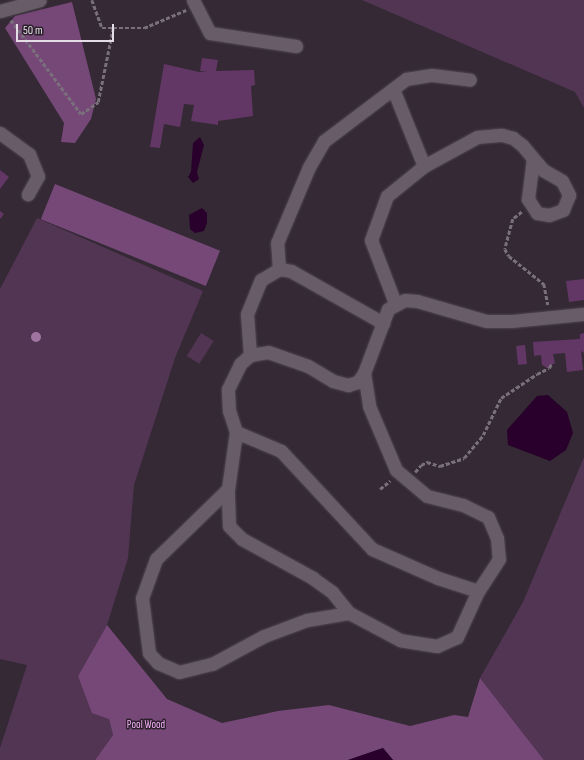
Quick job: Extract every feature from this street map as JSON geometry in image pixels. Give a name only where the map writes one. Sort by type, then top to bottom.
[{"type":"street","points":[[2,11],[40,0]]},
{"type":"street","points":[[194,3],[210,33],[296,46]]},
{"type":"street","points":[[279,269],[277,243],[309,168],[324,141],[406,79],[432,74],[470,80]]},
{"type":"street","points":[[393,89],[424,166]]},
{"type":"street","points":[[0,132],[29,154],[38,176],[28,194]]},
{"type":"street","points":[[395,303],[371,240],[387,196],[424,166],[477,137],[489,134],[513,138],[522,145],[533,160],[562,181],[569,195],[563,210],[549,215],[537,212],[528,199],[533,160]]},
{"type":"street","points":[[250,355],[247,314],[261,280],[279,269],[291,271],[383,323]]},
{"type":"street","points":[[364,373],[369,406],[396,470],[408,482],[427,496],[463,504],[488,517],[497,538],[499,559],[478,591],[457,637],[437,646],[400,640],[349,613],[332,592],[313,578],[237,535],[228,526],[228,489],[236,432],[229,411],[228,389],[240,364],[250,355],[268,352],[308,366],[333,381],[348,385],[358,382],[364,373],[388,309],[395,303],[417,301],[486,321],[512,321],[584,314]]},
{"type":"street","points":[[236,432],[282,451],[372,549],[438,578],[478,591]]},
{"type":"street","points":[[228,489],[156,559],[142,598],[149,653],[158,663],[179,672],[212,664],[264,636],[307,620],[349,613]]},
{"type":"path","points":[[92,0],[102,28],[144,28],[194,3]]},
{"type":"path","points":[[2,11],[81,114],[98,102],[113,28]]},
{"type":"path","points":[[533,206],[513,219],[505,249],[509,256],[544,284],[550,317]]},
{"type":"path","points":[[408,482],[421,465],[427,462],[440,466],[464,458],[483,435],[501,398],[537,374],[549,368],[552,364]]},
{"type":"shaded area","points":[[362,0],[584,0],[584,108],[575,92]]},
{"type":"shaded area","points":[[200,137],[204,145],[197,172],[199,179],[193,183],[188,177],[191,172],[193,143]]},
{"type":"shaded area","points":[[202,208],[207,213],[207,223],[204,231],[195,233],[190,229],[189,215]]},
{"type":"shaded area","points":[[37,218],[203,291],[175,358],[134,485],[128,558],[107,625],[78,676],[109,719],[113,735],[95,760],[0,760],[0,748],[27,665],[0,659],[0,289]]},
{"type":"shaded area","points":[[201,333],[214,341],[199,364],[187,356]]},
{"type":"shaded area","points":[[548,395],[567,412],[573,433],[566,450],[550,461],[508,445],[507,430],[537,396]]},
{"type":"shaded area","points":[[584,457],[584,760],[544,760],[480,678],[523,602]]},
{"type":"shaded area","points":[[383,748],[393,760],[348,760]]},
{"type":"green space","points":[[72,2],[96,99],[91,119],[75,143],[61,142],[64,123],[5,28],[15,16]]},
{"type":"green space","points":[[55,184],[220,251],[206,286],[41,219]]},
{"type":"green space","name":"Pool Wood","points":[[107,625],[167,699],[222,723],[278,711],[329,705],[410,726],[454,715],[468,717],[480,678],[544,760],[393,760],[383,748],[348,760],[95,760],[113,735],[109,719],[92,713],[78,676]]},
{"type":"building","points":[[202,58],[218,60],[216,71],[254,70],[255,85],[251,86],[253,116],[218,121],[218,125],[191,121],[194,105],[184,104],[180,127],[164,124],[160,148],[150,147],[164,64],[199,72],[207,72],[200,71]]},
{"type":"building","points":[[0,170],[9,177],[0,189]]},
{"type":"building","points":[[0,211],[4,214],[0,219]]},
{"type":"building","points":[[584,279],[584,300],[569,302],[566,281]]},
{"type":"building","points":[[584,333],[584,353],[581,351],[583,370],[567,372],[565,353],[553,354],[555,363],[547,368],[542,365],[541,355],[534,356],[533,342],[580,339],[580,334]]},
{"type":"building","points":[[525,345],[527,364],[518,365],[516,346]]}]
